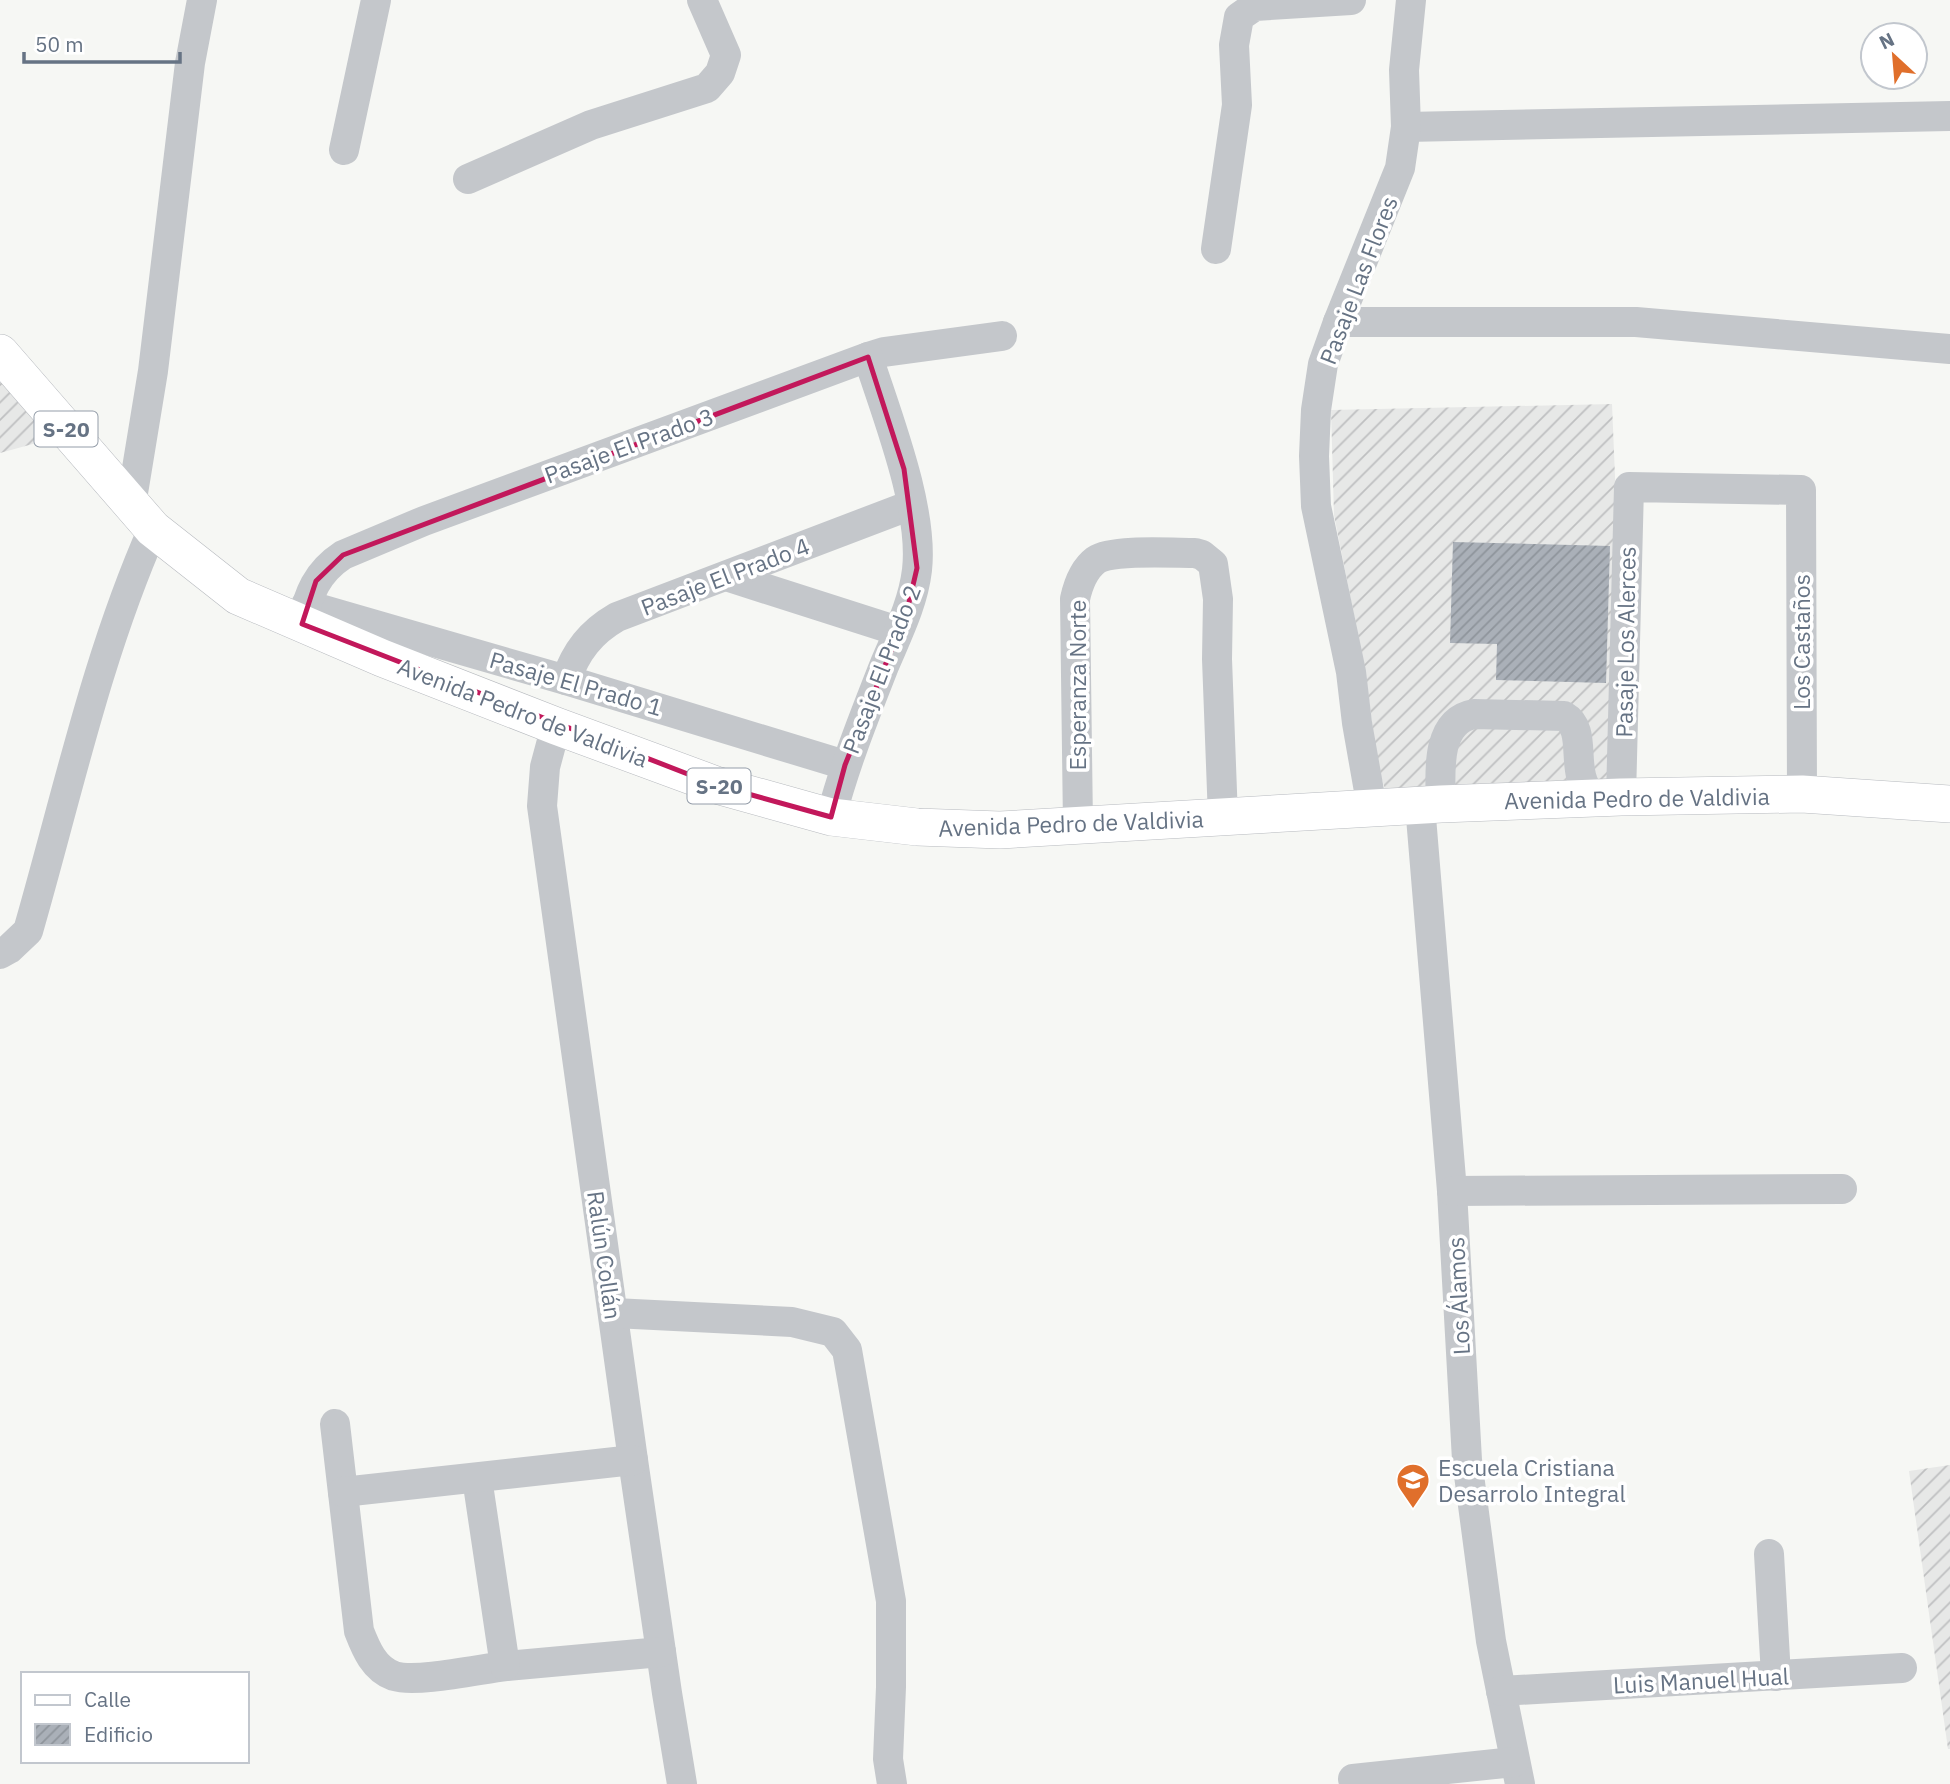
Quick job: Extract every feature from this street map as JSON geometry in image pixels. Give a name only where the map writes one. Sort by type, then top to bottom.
[{"type":"main road","name":"Avenida Pedro de Valdivia","points":[[0,353],[142,517],[238,596],[304,615],[556,726],[716,785],[831,817],[961,830],[1078,827],[1372,808],[1607,797],[1802,794],[1950,804]]},
{"type":"street","points":[[0,954],[28,931],[109,639],[133,575],[142,517],[153,371],[190,63],[202,0]]},
{"type":"street","points":[[344,150],[376,0]]},
{"type":"street","points":[[468,179],[591,125],[707,88],[720,73],[726,55],[702,0]]},
{"type":"street","points":[[1216,249],[1237,105],[1234,44],[1239,17],[1255,6],[1351,0]]},
{"type":"street","name":"Pasaje Las Flores","points":[[1372,808],[1351,672],[1317,506],[1314,456],[1323,364],[1400,168],[1406,127],[1404,70],[1411,0]]},
{"type":"street","points":[[1406,127],[1950,116]]},
{"type":"street","points":[[1338,322],[1636,322],[1950,349]]},
{"type":"street","name":"Pasaje El Prado 3","points":[[304,615],[316,581],[323,570],[343,555],[424,520],[868,357],[884,352],[1002,336]]},
{"type":"street","name":"Pasaje El Prado 2","points":[[831,817],[845,765],[911,600],[917,568],[916,525],[904,469],[868,357]]},
{"type":"street","name":"Los Castaños","points":[[1629,487],[1801,490],[1802,794]]},
{"type":"street","name":"Pasaje Los Alerces","points":[[1607,797],[1629,487]]},
{"type":"street","name":"Pasaje El Prado 4","points":[[566,680],[583,644],[617,617],[911,505]]},
{"type":"street","name":"Esperanza Norte","points":[[1078,827],[1074,608],[1077,590],[1088,568],[1094,561],[1111,554],[1195,553],[1209,559],[1213,565],[1217,578],[1223,818]]},
{"type":"street","points":[[726,576],[898,631]]},
{"type":"street","name":"Pasaje El Prado 1","points":[[304,615],[566,680],[845,765]]},
{"type":"street","name":"Los Álamos","points":[[1517,1773],[1491,1641],[1467,1460],[1430,805],[1451,726],[1461,718],[1474,714],[1568,718],[1576,732],[1582,784],[1607,797]]},
{"type":"street","name":"Ralún Collán","points":[[556,726],[545,767],[542,806],[633,1460],[682,1784]]},
{"type":"street","points":[[1452,1191],[1842,1189]]},
{"type":"street","points":[[614,1313],[792,1322],[833,1332],[847,1350],[891,1601],[888,1759],[892,1784]]},
{"type":"street","points":[[335,1424],[359,1631],[368,1654],[394,1676],[422,1677],[505,1666],[661,1652]]},
{"type":"street","points":[[343,1492],[633,1460]]},
{"type":"street","points":[[477,1478],[505,1666]]},
{"type":"street","points":[[1769,1554],[1776,1676]]},
{"type":"street","name":"Luis Manuel Hual","points":[[1501,1691],[1902,1668]]},
{"type":"street","points":[[1353,1779],[1517,1773]]},
{"type":"highlighted area","points":[[868,357],[904,469],[917,568],[907,611],[845,765],[831,817],[716,785],[302,624],[316,581],[343,555]]},
{"type":"shaded area","points":[[0,378],[51,439],[0,453]]},
{"type":"shaded area","points":[[1612,404],[1617,525],[1612,782],[1385,789],[1378,767],[1365,671],[1334,515],[1331,410]]},
{"type":"shaded area","points":[[1950,1465],[1950,1749],[1948,1749],[1909,1471]]},
{"type":"building","points":[[1453,542],[1610,546],[1606,683],[1496,680],[1497,644],[1450,643]]},
{"type":"place","name":"Escuela Cristiana Desarrolo Integral","points":[[1413,1510]]}]
